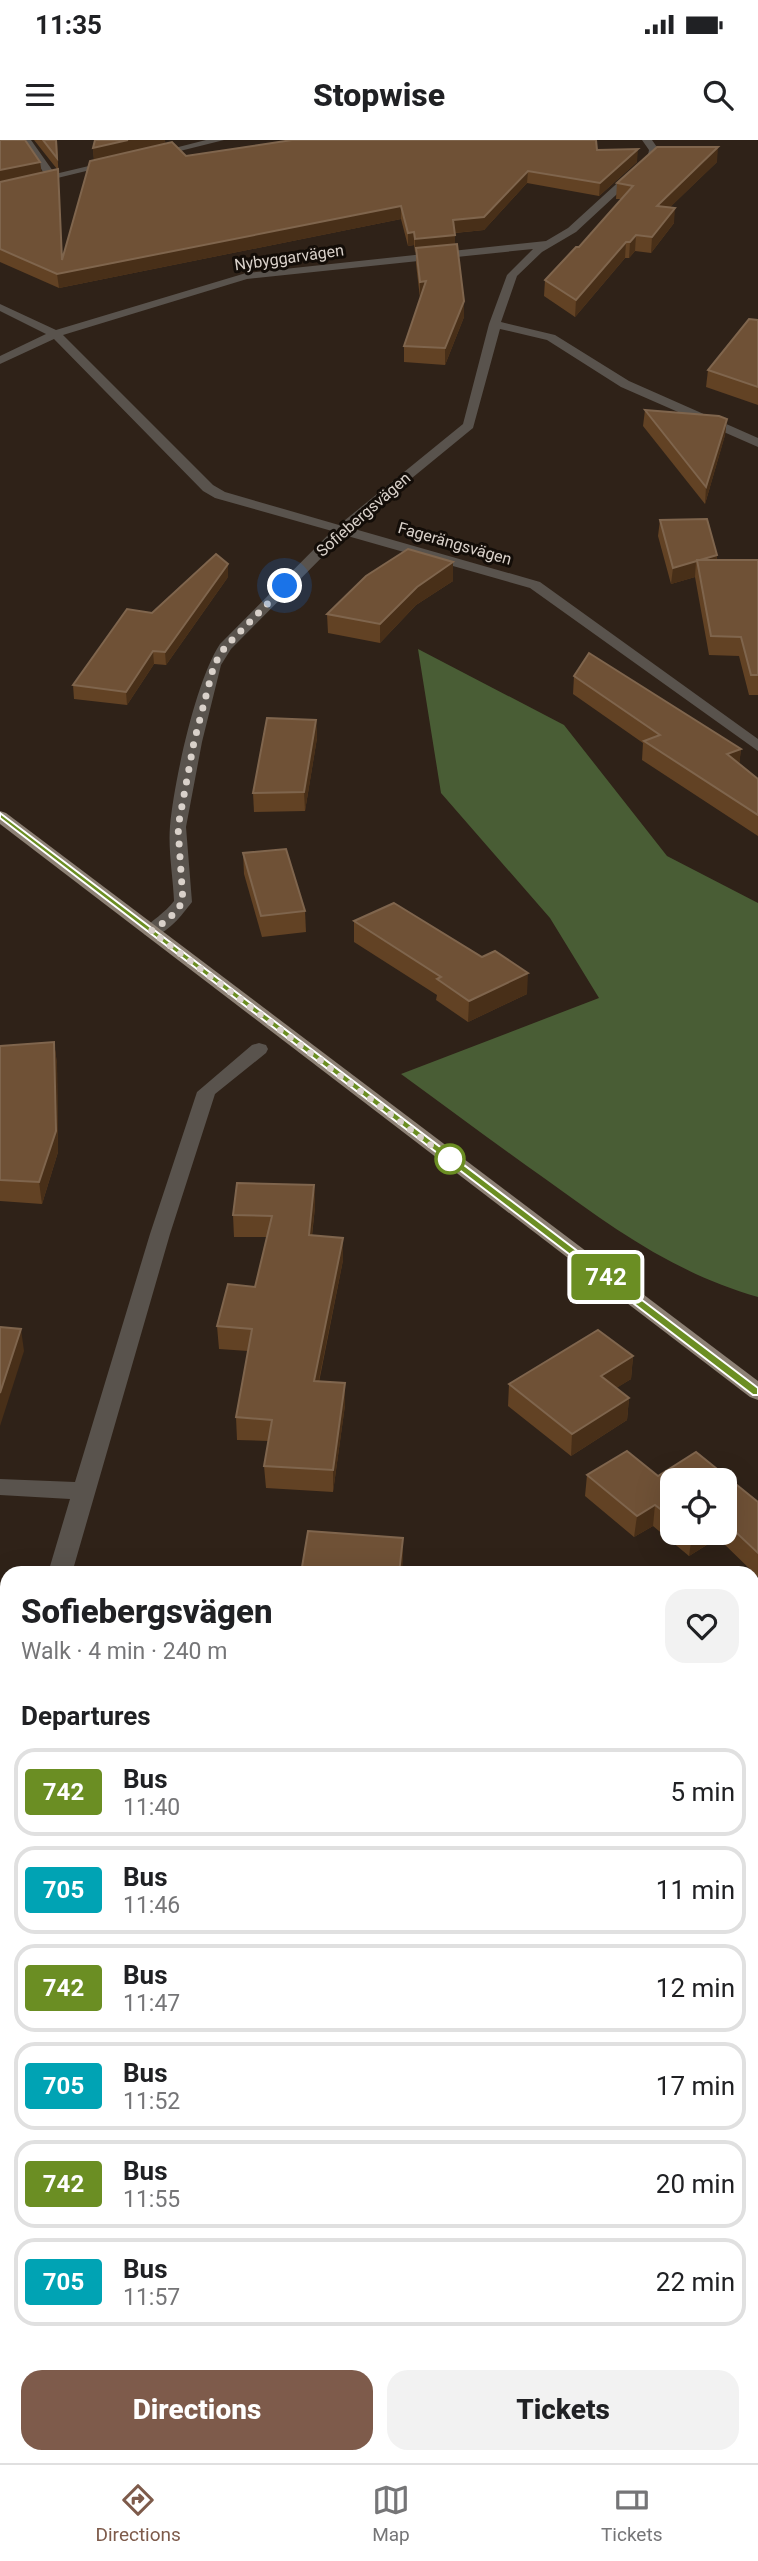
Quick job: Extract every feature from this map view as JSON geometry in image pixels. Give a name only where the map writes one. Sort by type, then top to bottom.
[{"type":"main road","points":[[0,816],[758,1392]]},
{"type":"street","points":[[26,140],[52,177]]},
{"type":"street","points":[[138,158],[219,140]]},
{"type":"street","name":"Sofiebergsvägen","points":[[151,931],[169,919],[183,902],[178,827],[194,742],[214,665],[225,647],[341,530],[469,425],[495,324],[512,275],[538,250],[572,230],[653,156],[654,150],[647,140]]},
{"type":"street","points":[[0,189],[126,161]]},
{"type":"street","name":"Nybyggarvägen","points":[[0,360],[55,334],[259,274],[552,243]]},
{"type":"street","name":"Fagerängsvägen","points":[[0,307],[55,334],[208,488],[220,495],[535,584],[758,746]]},
{"type":"street","points":[[495,324],[551,337],[590,359],[625,384],[758,443]]},
{"type":"street","points":[[63,1566],[83,1491],[206,1092],[259,1049]]},
{"type":"street","points":[[0,1487],[83,1491]]},
{"type":"green space","points":[[418,649],[564,725],[667,856],[758,903],[758,1297],[699,1275],[645,1247],[401,1074],[599,998],[550,918],[441,793]]},
{"type":"building","points":[[0,140],[25,140],[40,162],[0,170]]},
{"type":"building","points":[[43,140],[56,140],[57,158]]},
{"type":"building","points":[[95,140],[128,140],[93,148]]},
{"type":"building","points":[[292,140],[596,140],[597,150],[638,149],[600,183],[528,171],[484,217],[453,220],[455,235],[415,239],[414,232],[408,233],[401,206],[57,274],[0,249],[0,182],[58,169],[62,260],[90,161],[172,142],[186,156]]},
{"type":"building","points":[[657,147],[718,147],[657,206],[675,208],[652,237],[636,235],[630,242],[626,242],[576,300],[545,280],[579,247],[633,186],[617,183]]},
{"type":"building","points":[[457,244],[464,301],[445,348],[404,346],[426,281],[420,282],[416,248]]},
{"type":"building","points":[[749,319],[758,320],[758,387],[708,370]]},
{"type":"building","points":[[645,410],[719,416],[727,419],[706,487]]},
{"type":"building","points":[[707,519],[717,555],[673,568],[660,520]]},
{"type":"building","points":[[408,549],[453,562],[417,587],[380,624],[327,614],[366,576]]},
{"type":"building","points":[[216,554],[228,564],[165,652],[153,651],[126,692],[73,685],[127,609],[152,613]]},
{"type":"building","points":[[697,560],[758,560],[758,675],[751,675],[741,637],[711,636]]},
{"type":"building","points":[[589,653],[741,749],[727,754],[758,779],[758,815],[644,741],[660,735],[574,676]]},
{"type":"building","points":[[267,718],[316,720],[304,792],[253,793]]},
{"type":"building","points":[[286,849],[305,911],[261,916],[243,853]]},
{"type":"building","points":[[394,903],[482,957],[495,951],[528,973],[469,1001],[437,979],[441,977],[354,921]]},
{"type":"building","points":[[54,1042],[56,1131],[39,1182],[0,1180],[0,1046]]},
{"type":"building","points":[[237,1183],[314,1185],[309,1235],[343,1238],[314,1381],[345,1383],[333,1470],[264,1466],[272,1420],[236,1417],[252,1329],[217,1326],[228,1284],[255,1287],[272,1216],[233,1215]]},
{"type":"building","points":[[0,1327],[21,1329],[0,1393]]},
{"type":"building","points":[[598,1330],[633,1356],[601,1376],[629,1398],[572,1434],[509,1384]]},
{"type":"building","points":[[627,1451],[658,1476],[660,1475],[660,1509],[655,1505],[637,1516],[587,1475]]},
{"type":"building","points":[[696,1452],[716,1468],[671,1468]]},
{"type":"building","points":[[737,1485],[758,1502],[758,1553],[737,1533]]},
{"type":"building","points":[[308,1531],[403,1538],[400,1566],[302,1566]]},
{"type":"bus line","name":"742","points":[[0,816],[758,1392]]},
{"type":"route","points":[[285,586],[225,647],[214,665],[194,742],[178,827],[183,902],[169,919],[151,931],[453,1162],[450,1159]]}]
